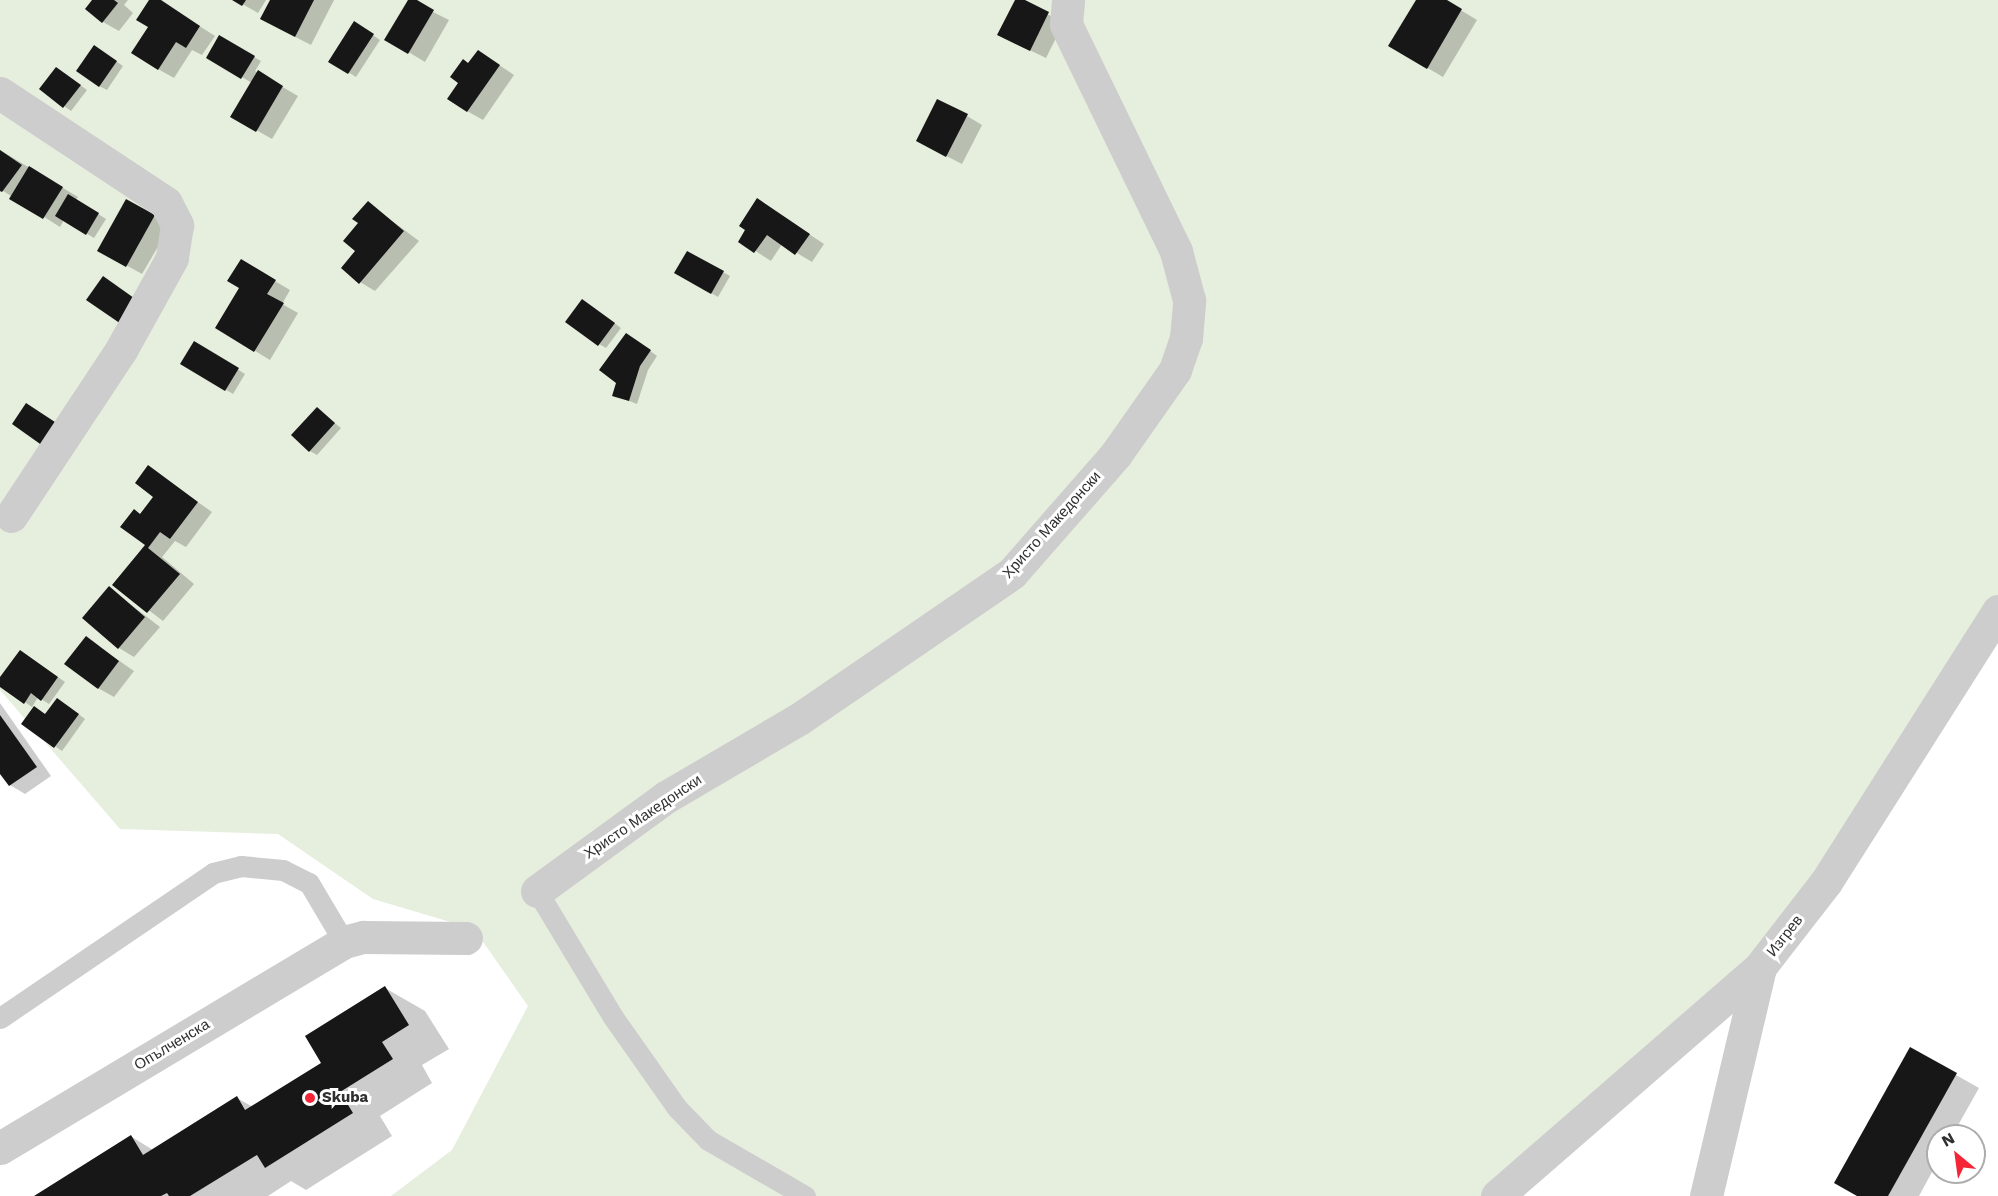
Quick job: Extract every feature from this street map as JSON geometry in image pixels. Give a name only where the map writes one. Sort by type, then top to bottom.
[{"type":"street","name":"Христо Македонски","points":[[537,891],[666,797],[799,719],[1012,573],[1116,454],[1175,370],[1186,338],[1189,300],[1176,251],[1066,24],[1068,0]]},
{"type":"street","points":[[0,93],[166,203],[177,225],[172,258],[121,350],[11,516]]},
{"type":"street","name":"Изгрев","points":[[1497,1196],[1760,967],[1826,882],[1998,611]]},
{"type":"street","points":[[344,942],[363,937],[426,941],[466,938]]},
{"type":"street","name":"Опълченска","points":[[0,1148],[344,942]]},
{"type":"street","points":[[1706,1196],[1760,967]]},
{"type":"lane","points":[[0,1018],[213,873],[241,866],[283,870],[309,883],[344,942]]},
{"type":"lane","points":[[537,891],[613,1017],[677,1108],[708,1140],[805,1196]]},
{"type":"green space","points":[[0,0],[1998,0],[1998,625],[1826,882],[1497,1196],[391,1196],[452,1150],[528,1006],[474,929],[373,899],[278,834],[120,829],[0,690]]},
{"type":"building","points":[[92,0],[114,0],[118,3],[102,23],[85,9]]},
{"type":"building","points":[[149,0],[161,0],[200,26],[186,48],[176,42],[158,70],[131,53],[148,27],[136,20]]},
{"type":"building","points":[[232,0],[246,0],[242,6]]},
{"type":"building","points":[[270,0],[314,0],[295,37],[260,19]]},
{"type":"building","points":[[408,0],[417,0],[434,10],[408,54],[384,40]]},
{"type":"building","points":[[1015,0],[1025,0],[1049,12],[1030,51],[997,35]]},
{"type":"building","points":[[1416,0],[1447,0],[1462,9],[1427,69],[1388,46]]},
{"type":"building","points":[[354,21],[374,34],[348,74],[328,62]]},
{"type":"building","points":[[219,35],[255,56],[241,79],[206,58]]},
{"type":"building","points":[[94,45],[117,61],[99,87],[76,71]]},
{"type":"building","points":[[478,50],[500,65],[467,112],[447,99],[458,83],[450,77],[463,59],[468,63]]},
{"type":"building","points":[[56,67],[81,85],[63,108],[39,89]]},
{"type":"building","points":[[258,70],[283,86],[256,132],[230,117]]},
{"type":"building","points":[[937,99],[968,114],[946,157],[916,141]]},
{"type":"building","points":[[0,150],[22,165],[2,192],[0,191]]},
{"type":"building","points":[[29,166],[63,187],[43,219],[9,199]]},
{"type":"building","points":[[68,194],[99,213],[86,235],[55,216]]},
{"type":"building","points":[[757,198],[810,234],[795,255],[767,235],[754,253],[738,242],[745,230],[739,226]]},
{"type":"building","points":[[126,199],[155,215],[126,267],[97,251]]},
{"type":"building","points":[[368,201],[404,231],[359,284],[341,268],[355,251],[343,241],[358,223],[352,219]]},
{"type":"building","points":[[687,251],[724,271],[711,294],[674,273]]},
{"type":"building","points":[[241,259],[276,280],[267,294],[284,303],[254,352],[215,328],[239,288],[227,281]]},
{"type":"building","points":[[103,276],[141,303],[124,326],[86,300]]},
{"type":"building","points":[[582,299],[615,323],[598,346],[565,322]]},
{"type":"building","points":[[626,333],[651,350],[640,366],[629,401],[612,396],[616,383],[599,370]]},
{"type":"building","points":[[194,341],[239,368],[225,391],[180,364]]},
{"type":"building","points":[[26,403],[58,424],[43,446],[12,424]]},
{"type":"building","points":[[317,407],[335,423],[309,452],[291,435]]},
{"type":"building","points":[[148,465],[198,502],[170,539],[160,532],[148,548],[180,574],[147,613],[112,585],[145,545],[120,527],[134,509],[140,514],[153,497],[135,483]]},
{"type":"building","points":[[109,586],[145,617],[118,649],[82,618]]},
{"type":"building","points":[[86,636],[119,661],[98,689],[64,664]]},
{"type":"building","points":[[20,650],[58,677],[41,701],[31,693],[24,704],[0,687],[0,677]]},
{"type":"building","points":[[57,698],[79,714],[54,748],[21,724],[34,706],[45,714]]},
{"type":"building","points":[[0,715],[37,767],[9,786],[0,774]]},
{"type":"building","points":[[385,986],[409,1025],[382,1042],[393,1059],[340,1092],[353,1113],[265,1168],[257,1155],[190,1196],[169,1196],[167,1193],[161,1196],[34,1196],[131,1135],[143,1155],[237,1096],[245,1110],[321,1063],[305,1036]]},
{"type":"building","points":[[1910,1047],[1957,1073],[1928,1124],[1926,1124],[1926,1128],[1888,1196],[1857,1196],[1834,1183]]},
{"type":"place","name":"Skuba","points":[[310,1098]]}]
